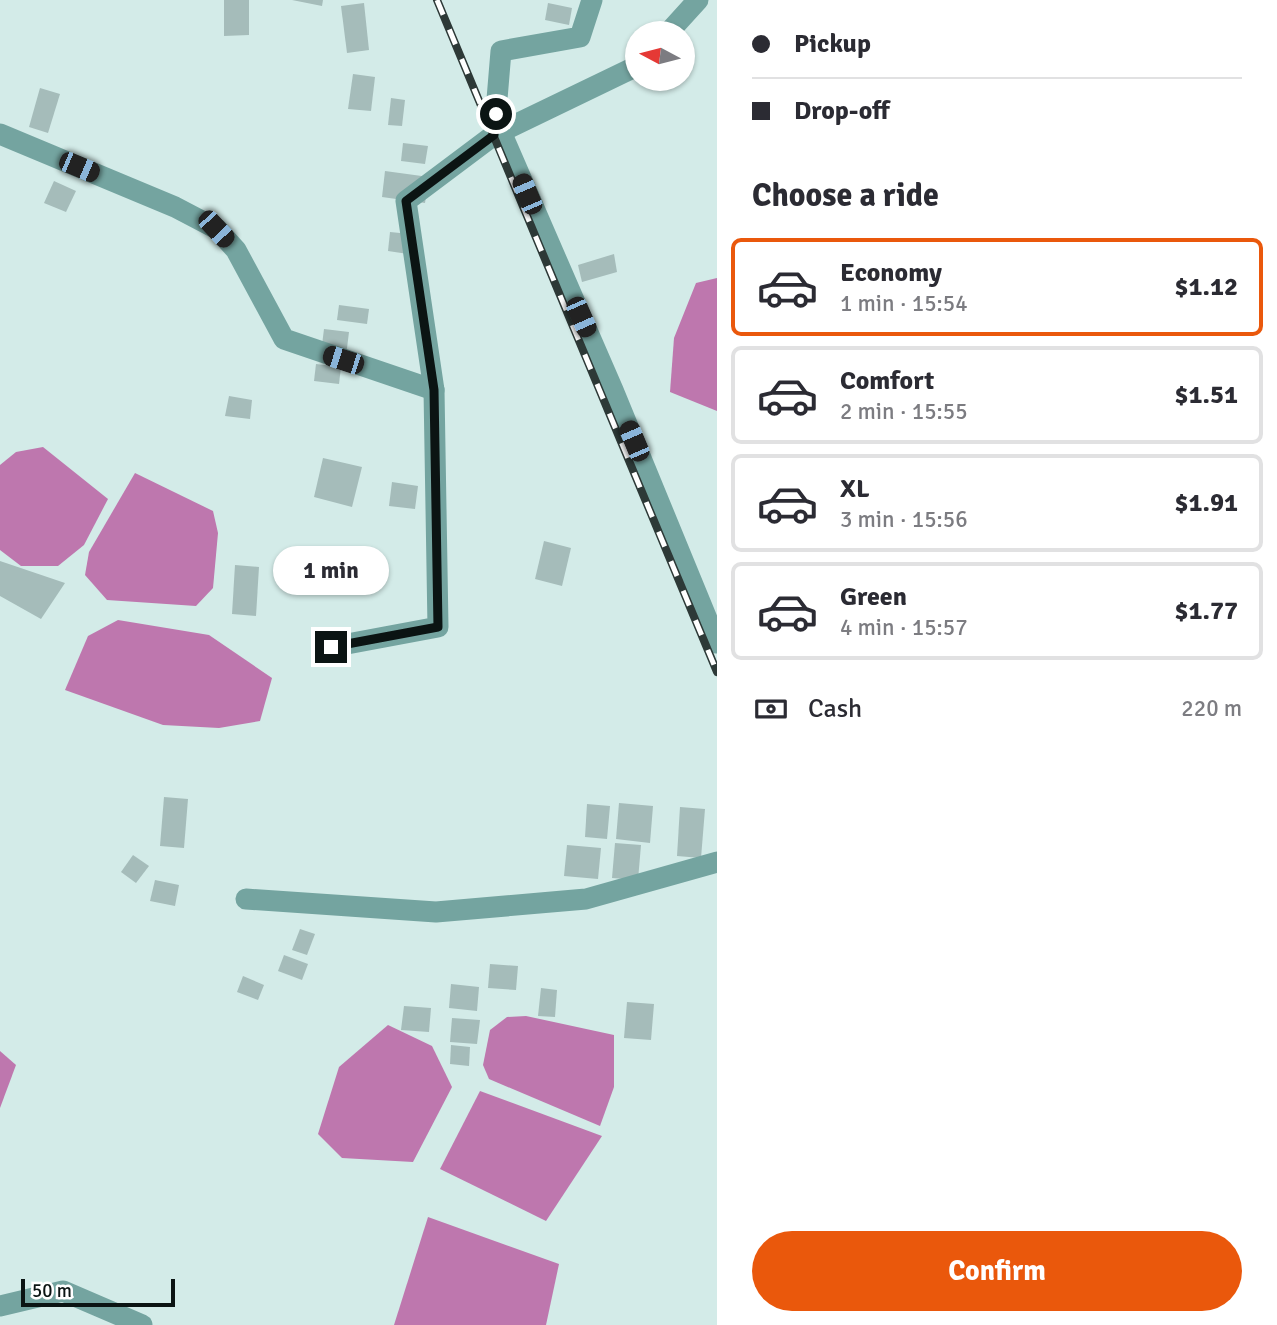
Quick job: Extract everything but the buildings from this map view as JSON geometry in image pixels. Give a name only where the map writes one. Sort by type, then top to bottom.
[{"type":"street","points":[[592,0],[580,37],[501,51],[497,133],[613,390],[717,643]]},
{"type":"street","points":[[679,21],[698,0]]},
{"type":"street","points":[[331,647],[438,627],[434,390],[406,201],[497,133],[625,71]]},
{"type":"street","points":[[0,134],[176,207],[216,229],[236,250],[284,339],[434,390]]},
{"type":"street","points":[[246,899],[450,911],[586,899],[717,862]]},
{"type":"street","points":[[0,1306],[63,1291],[142,1325]]},
{"type":"shaded area","points":[[717,278],[717,411],[670,392],[674,338],[696,283]]},
{"type":"shaded area","points":[[43,447],[108,499],[84,545],[58,566],[21,566],[0,550],[0,465],[16,452]]},
{"type":"shaded area","points":[[135,473],[213,511],[218,533],[213,588],[196,606],[107,600],[85,575],[89,552]]},
{"type":"shaded area","points":[[118,620],[209,635],[272,678],[260,721],[219,728],[163,725],[65,690],[88,636]]},
{"type":"shaded area","points":[[526,1016],[614,1035],[614,1087],[600,1126],[489,1079],[483,1065],[490,1030],[507,1017]]},
{"type":"shaded area","points":[[388,1025],[432,1046],[452,1087],[413,1162],[342,1158],[318,1134],[339,1067]]},
{"type":"shaded area","points":[[0,1051],[16,1065],[0,1108]]},
{"type":"shaded area","points":[[480,1091],[602,1136],[546,1221],[440,1169]]},
{"type":"shaded area","points":[[428,1217],[559,1264],[546,1325],[394,1325]]},
{"type":"railway","points":[[437,0],[717,672]]},
{"type":"route","points":[[331,647],[438,627],[434,390],[406,201],[494,135],[496,114]]}]
